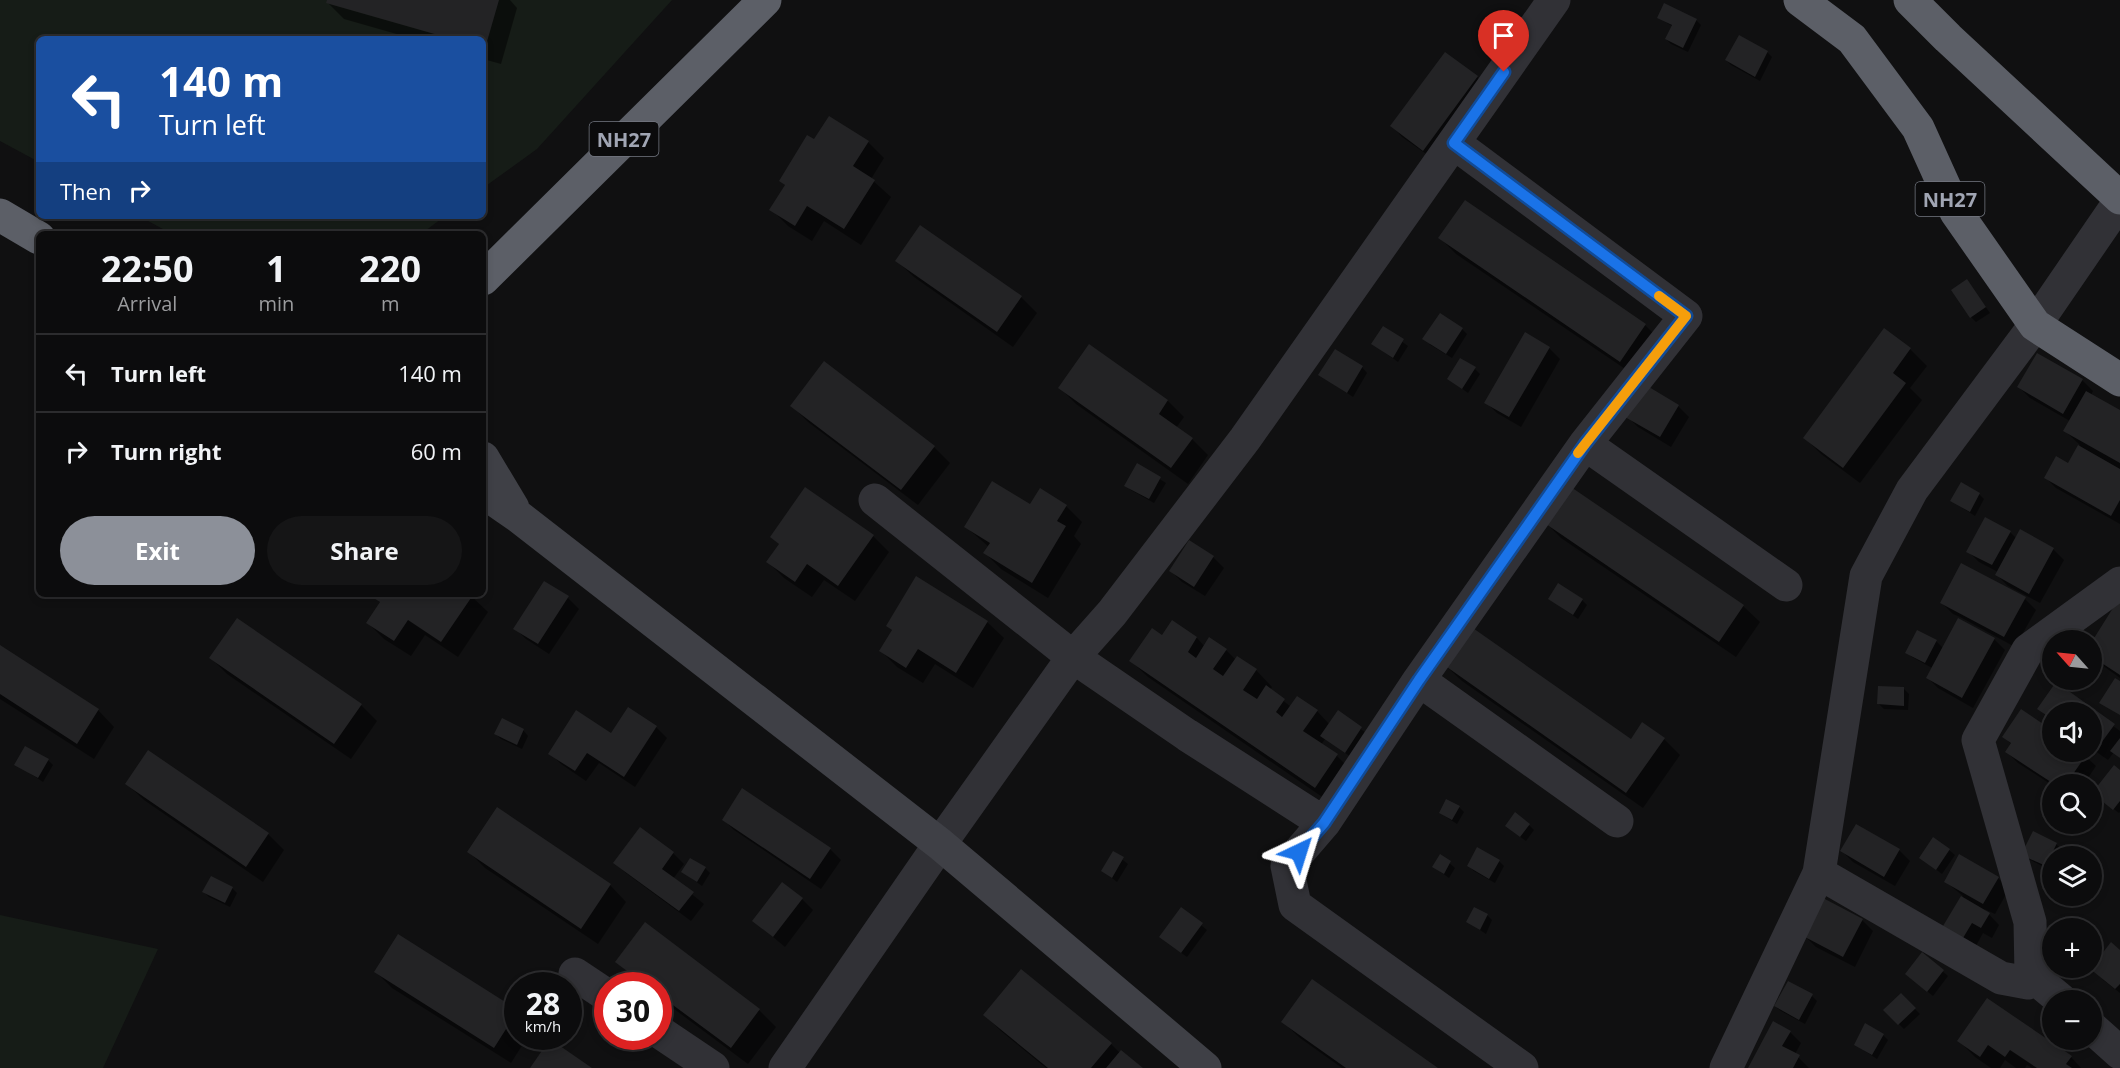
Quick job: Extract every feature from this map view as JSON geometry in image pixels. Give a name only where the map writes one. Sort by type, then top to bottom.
[{"type":"highway","name":"NH27","points":[[486,276],[765,0]]},
{"type":"highway","name":"NH27","points":[[1800,0],[1852,39],[1918,128],[1956,212],[2035,325],[2120,380]]},
{"type":"highway","points":[[1910,0],[2120,200]]},
{"type":"highway","points":[[0,215],[36,236]]},
{"type":"street","points":[[785,1068],[1073,657],[1112,613],[1245,439],[1554,0]]},
{"type":"street","points":[[1454,143],[1686,316],[1585,444],[1419,680],[1324,823],[1287,866],[1295,905],[1522,1068]]},
{"type":"street","points":[[1726,1068],[1819,873],[1866,576],[1912,490],[2035,325],[2120,200]]},
{"type":"street","points":[[1585,444],[1786,585]]},
{"type":"street","points":[[486,463],[519,517]]},
{"type":"street","points":[[486,494],[519,517],[940,844],[1205,1068]]},
{"type":"street","points":[[874,500],[1073,657],[1187,735],[1324,823]]},
{"type":"street","points":[[2049,990],[2031,975],[2030,922],[1978,740],[2028,650],[2120,583]]},
{"type":"street","points":[[1419,680],[1617,821]]},
{"type":"street","points":[[1819,873],[2001,978],[2028,983]]},
{"type":"street","points":[[2102,1037],[2120,1053]]},
{"type":"street","points":[[672,1040],[713,1068]]},
{"type":"shaded area","points":[[0,0],[672,0],[537,149],[486,186],[486,36],[36,36],[36,160],[0,141]]},
{"type":"shaded area","points":[[144,219],[441,219],[425,231],[166,231]]},
{"type":"shaded area","points":[[0,915],[158,949],[103,1068],[0,1068]]},
{"type":"building","points":[[327,0],[499,0],[486,45],[486,36],[442,36],[326,3]]},
{"type":"building","points":[[1664,3],[1697,19],[1683,48],[1665,39],[1672,25],[1657,18]]},
{"type":"building","points":[[1739,35],[1768,51],[1755,77],[1725,60]]},
{"type":"building","points":[[1445,52],[1478,76],[1423,151],[1390,126]]},
{"type":"building","points":[[829,116],[869,141],[853,166],[875,180],[844,229],[807,206],[795,226],[769,210],[785,185],[779,181],[807,135],[814,139]]},
{"type":"building","points":[[1465,200],[1646,324],[1620,362],[1438,238]]},
{"type":"building","points":[[920,225],[1022,296],[997,332],[895,261]]},
{"type":"building","points":[[1967,279],[1986,307],[1970,318],[1951,290]]},
{"type":"building","points":[[1440,313],[1463,328],[1446,354],[1422,339]]},
{"type":"building","points":[[1383,326],[1404,339],[1393,358],[1371,344]]},
{"type":"building","points":[[1884,328],[1911,348],[1893,373],[1906,383],[1843,468],[1803,438]]},
{"type":"building","points":[[1525,332],[1550,347],[1509,417],[1484,403]]},
{"type":"building","points":[[1089,344],[1168,400],[1159,414],[1193,438],[1171,468],[1058,388]]},
{"type":"building","points":[[1335,349],[1363,366],[1347,393],[1318,375]]},
{"type":"building","points":[[2037,353],[2083,379],[2063,414],[2017,387]]},
{"type":"building","points":[[1460,358],[1476,367],[1462,389],[1447,379]]},
{"type":"building","points":[[824,361],[935,446],[901,490],[790,406]]},
{"type":"building","points":[[1644,384],[1679,405],[1660,437],[1625,417]]},
{"type":"building","points":[[2086,391],[2120,410],[2120,463],[2063,431]]},
{"type":"building","points":[[2078,445],[2120,469],[2120,500],[2111,516],[2044,478],[2056,456],[2068,463]]},
{"type":"building","points":[[1137,463],[1161,477],[1149,499],[1124,486]]},
{"type":"building","points":[[992,481],[1030,504],[1040,488],[1067,505],[1057,521],[1066,526],[1032,583],[983,553],[990,543],[964,527]]},
{"type":"building","points":[[1961,482],[1980,493],[1970,512],[1950,501]]},
{"type":"building","points":[[1568,485],[1744,605],[1719,642],[1543,522]]},
{"type":"building","points":[[805,487],[874,535],[838,586],[807,564],[795,582],[766,562],[779,544],[770,537]]},
{"type":"building","points":[[1985,517],[2011,531],[1992,565],[1966,552]]},
{"type":"building","points":[[2020,529],[2054,548],[2029,594],[1995,575]]},
{"type":"building","points":[[1189,540],[1214,556],[1194,587],[1169,571]]},
{"type":"building","points":[[1961,563],[2026,597],[2004,637],[1940,603]]},
{"type":"building","points":[[916,576],[988,621],[956,673],[918,649],[906,668],[879,651],[892,630],[886,626]]},
{"type":"building","points":[[544,581],[569,596],[538,644],[513,629]]},
{"type":"building","points":[[1558,583],[1583,599],[1573,615],[1548,599]]},
{"type":"building","points":[[372,597],[472,597],[441,642],[408,620],[394,641],[366,623],[380,602]]},
{"type":"building","points":[[2118,600],[2120,602],[2120,675],[2102,663],[2102,630],[2099,630]]},
{"type":"building","points":[[237,618],[362,704],[334,744],[209,658]]},
{"type":"building","points":[[1958,618],[1995,638],[1962,698],[1926,678]]},
{"type":"building","points":[[1172,620],[1197,637],[1188,652],[1196,658],[1209,637],[1227,649],[1213,669],[1223,676],[1237,656],[1257,669],[1243,690],[1257,699],[1266,685],[1285,699],[1276,712],[1282,717],[1297,696],[1318,710],[1303,731],[1338,754],[1315,788],[1129,661],[1152,628],[1162,635]]},
{"type":"building","points":[[1470,626],[1631,739],[1642,722],[1665,738],[1626,793],[1444,665]]},
{"type":"building","points":[[1917,630],[1937,640],[1925,663],[1905,653]]},
{"type":"building","points":[[0,645],[99,709],[77,744],[0,694]]},
{"type":"building","points":[[2115,678],[2120,681],[2120,715],[2100,702]]},
{"type":"building","points":[[1878,686],[1904,687],[1904,706],[1877,704]]},
{"type":"building","points":[[2050,690],[2067,690],[2084,702],[2042,702],[2042,712],[2037,709]]},
{"type":"building","points":[[628,707],[657,726],[624,777],[587,753],[575,771],[548,754],[576,710],[611,733]]},
{"type":"building","points":[[2021,709],[2042,723],[2042,762],[2081,762],[2073,774],[2042,774],[2042,776],[2005,752],[2011,743],[2002,737]]},
{"type":"building","points":[[1338,710],[1362,727],[1345,753],[1320,736]]},
{"type":"building","points":[[2102,715],[2115,724],[2102,742]]},
{"type":"building","points":[[502,718],[524,729],[517,745],[494,734]]},
{"type":"building","points":[[2120,738],[2120,758],[2110,751]]},
{"type":"building","points":[[25,746],[49,759],[38,778],[14,765]]},
{"type":"building","points":[[148,750],[269,833],[246,867],[125,784]]},
{"type":"building","points":[[2114,765],[2120,770],[2120,801],[2113,810],[2102,801],[2102,780]]},
{"type":"building","points":[[742,788],[831,848],[810,879],[722,820]]},
{"type":"building","points":[[1446,799],[1460,806],[1452,820],[1439,813]]},
{"type":"building","points":[[497,807],[611,884],[581,929],[467,852]]},
{"type":"building","points":[[1515,812],[1530,824],[1520,837],[1505,826]]},
{"type":"building","points":[[1856,824],[1900,849],[1884,877],[1840,851]]},
{"type":"building","points":[[640,827],[674,852],[662,869],[694,892],[679,911],[613,863]]},
{"type":"building","points":[[2033,831],[2057,843],[2056,846],[2042,846],[2042,864],[2021,855]]},
{"type":"building","points":[[1933,837],[1950,849],[1936,870],[1919,858]]},
{"type":"building","points":[[1477,847],[1500,860],[1489,879],[1467,866]]},
{"type":"building","points":[[1113,851],[1124,857],[1112,878],[1101,871]]},
{"type":"building","points":[[1440,854],[1451,861],[1444,874],[1432,867]]},
{"type":"building","points":[[1959,854],[1999,877],[1983,904],[1944,882]]},
{"type":"building","points":[[690,858],[706,867],[697,882],[681,872]]},
{"type":"building","points":[[211,876],[233,887],[225,903],[202,892]]},
{"type":"building","points":[[782,882],[803,898],[773,937],[752,921]]},
{"type":"building","points":[[1961,896],[1990,913],[1981,928],[1972,923],[1960,943],[1940,931]]},
{"type":"building","points":[[1823,898],[1863,919],[1843,957],[1803,936]]},
{"type":"building","points":[[1181,907],[1203,923],[1181,953],[1159,937]]},
{"type":"building","points":[[1474,907],[1488,914],[1480,930],[1466,922]]},
{"type":"building","points":[[645,922],[760,1009],[731,1048],[672,1004],[672,972],[628,972],[615,962]]},
{"type":"building","points":[[398,934],[504,1001],[504,1032],[494,1048],[374,972]]},
{"type":"building","points":[[2111,942],[2120,950],[2120,984],[2115,989],[2101,978],[2102,954]]},
{"type":"building","points":[[1922,952],[1944,970],[1927,992],[1905,974]]},
{"type":"building","points":[[1021,969],[1112,1043],[1091,1068],[1048,1068],[983,1015]]},
{"type":"building","points":[[1312,979],[1438,1068],[1346,1068],[1281,1022]]},
{"type":"building","points":[[1788,981],[1813,994],[1799,1020],[1774,1006]]},
{"type":"building","points":[[1901,993],[1916,1008],[1898,1025],[1883,1010]]},
{"type":"building","points":[[1987,998],[2042,1036],[2042,1050],[2063,1050],[2072,1056],[2066,1064],[2072,1068],[2037,1068],[2010,1050],[2005,1057],[1988,1045],[1980,1057],[1957,1041]]},
{"type":"building","points":[[1773,1021],[1791,1031],[1782,1046],[1800,1055],[1793,1068],[1748,1068]]},
{"type":"building","points":[[1865,1023],[1884,1034],[1872,1055],[1854,1045]]},
{"type":"building","points":[[542,1050],[566,1050],[592,1068],[530,1068]]},
{"type":"building","points":[[1121,1050],[1143,1068],[1106,1068]]},
{"type":"slow traffic","points":[[1578,453],[1686,316],[1659,296]]},
{"type":"route","points":[[1299,852],[1324,823],[1419,680],[1585,444],[1686,316],[1454,143],[1504,72]]}]
